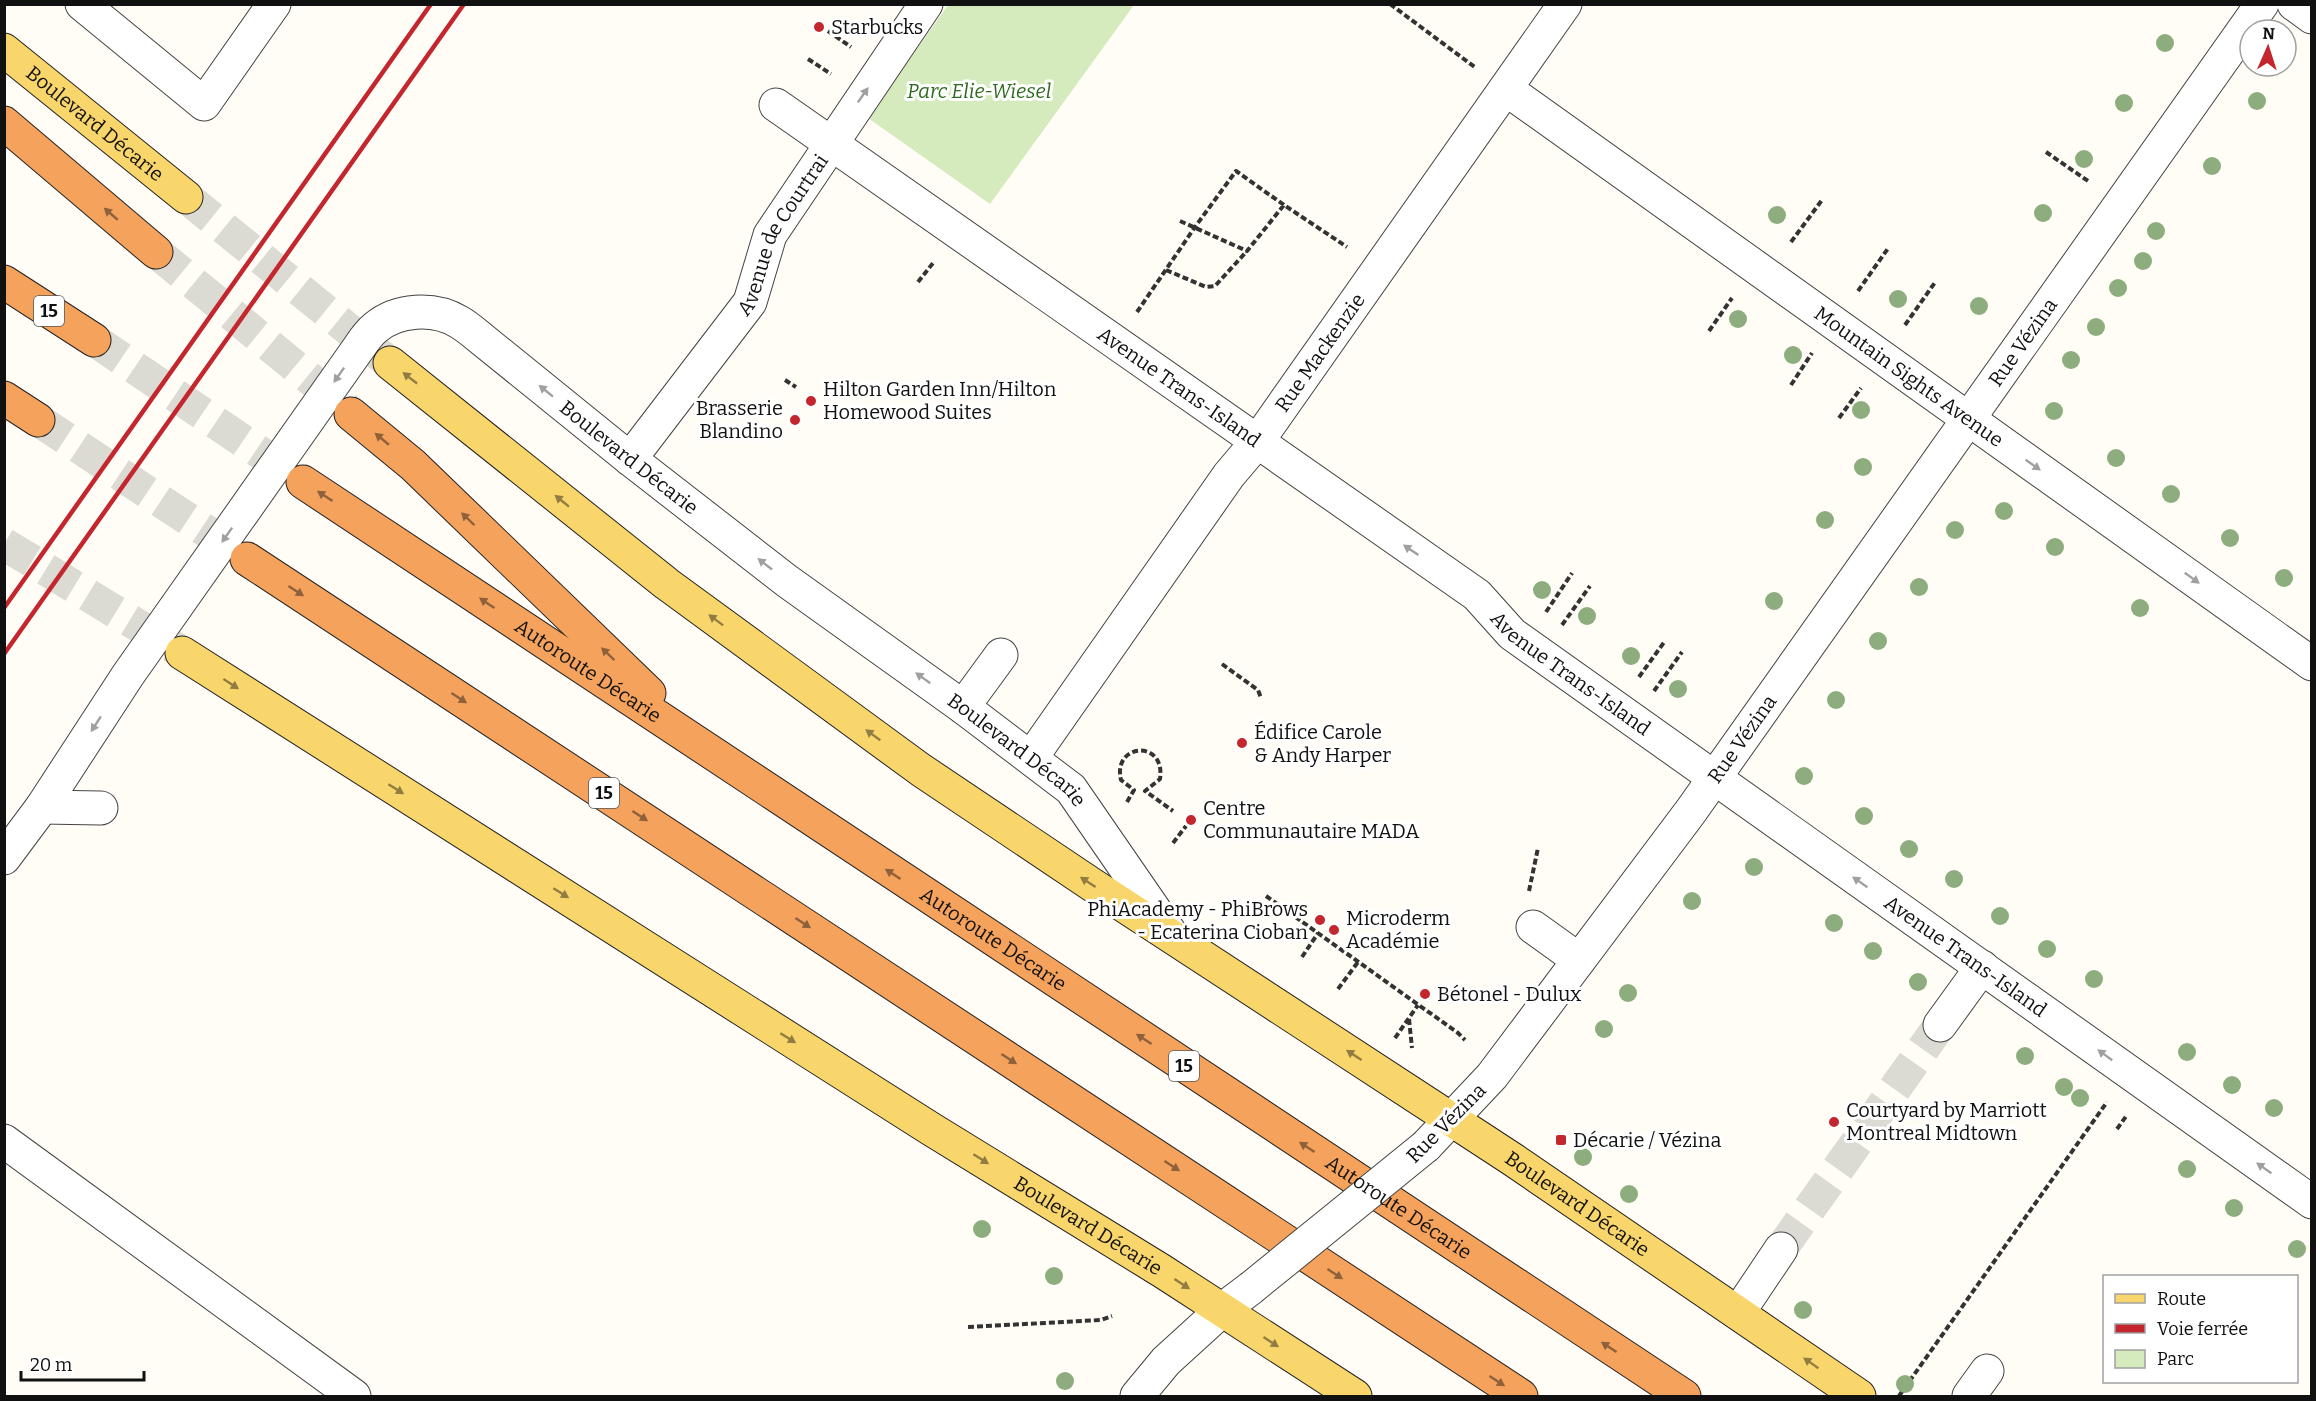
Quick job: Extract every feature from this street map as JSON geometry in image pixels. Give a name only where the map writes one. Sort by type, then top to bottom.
[{"type":"highway","points":[[4,123],[156,252]]},
{"type":"highway","name":"15","points":[[4,282],[94,340]]},
{"type":"highway","points":[[4,398],[38,420],[4,410]]},
{"type":"highway","points":[[351,414],[413,465],[710,753]]},
{"type":"highway","name":"Autoroute Décarie","points":[[303,482],[1684,1396]]},
{"type":"highway","name":"15","points":[[248,558],[1521,1396]]},
{"type":"main road","name":"Boulevard Décarie","points":[[4,50],[186,197]]},
{"type":"main road","name":"Boulevard Décarie","points":[[390,363],[667,584],[930,776],[1452,1119],[1859,1396]]},
{"type":"main road","name":"Boulevard Décarie","points":[[182,653],[931,1129],[1162,1271],[1355,1396]]},
{"type":"street","points":[[82,4],[204,104],[274,4]]},
{"type":"street","name":"Avenue de Courtrai","points":[[630,459],[750,303],[770,235],[926,4]]},
{"type":"street","name":"Rue Mackenzie","points":[[1031,758],[1229,475],[1257,442],[1565,4]]},
{"type":"street","name":"Rue Vézina","points":[[1137,1396],[1166,1361],[1222,1310],[1425,1146],[1492,1076],[1714,778],[2262,4]]},
{"type":"street","points":[[2294,4],[2312,17]]},
{"type":"street","name":"Mountain Sights Avenue","points":[[1506,89],[2312,664]]},
{"type":"street","name":"Avenue Trans-Island","points":[[776,105],[1477,595],[1512,634],[2312,1202]]},
{"type":"street","name":"Boulevard Décarie","points":[[4,858],[42,807],[128,675],[360,346],[375,328],[387,320],[412,312],[428,312],[458,321],[787,581],[963,707],[1071,789],[1173,937]]},
{"type":"street","points":[[963,707],[1001,655]]},
{"type":"street","points":[[42,807],[101,808]]},
{"type":"street","points":[[1533,927],[1579,960]]},
{"type":"street","points":[[1940,1025],[1982,968]]},
{"type":"street","points":[[4,1141],[354,1396]]},
{"type":"street","points":[[1738,1312],[1781,1249]]},
{"type":"path","points":[[1390,4],[1506,89]]},
{"type":"path","points":[[828,31],[851,47]]},
{"type":"path","points":[[808,59],[831,74]]},
{"type":"path","points":[[2046,152],[2088,181]]},
{"type":"path","points":[[1136,315],[1236,171],[1354,252]]},
{"type":"path","points":[[1791,242],[1822,200]]},
{"type":"path","points":[[1166,270],[1206,287],[1215,286],[1284,205]]},
{"type":"path","points":[[1180,221],[1247,251]]},
{"type":"path","points":[[1858,291],[1889,248]]},
{"type":"path","points":[[918,282],[933,263]]},
{"type":"path","points":[[1905,325],[1936,281]]},
{"type":"path","points":[[1709,332],[1732,298]]},
{"type":"path","points":[[1791,385],[1812,353]]},
{"type":"path","points":[[785,380],[796,387]]},
{"type":"path","points":[[1839,418],[1861,387]]},
{"type":"path","points":[[1544,615],[1572,573]]},
{"type":"path","points":[[1560,627],[1590,586]]},
{"type":"path","points":[[1636,681],[1665,641]]},
{"type":"path","points":[[1652,694],[1682,652]]},
{"type":"path","points":[[1222,664],[1258,690],[1261,698]]},
{"type":"path","points":[[1126,802],[1134,790],[1121,780],[1119,767],[1128,755],[1142,750],[1155,756],[1161,771],[1160,779],[1145,791],[1173,811]]},
{"type":"path","points":[[1173,843],[1186,826]]},
{"type":"path","points":[[1528,896],[1538,848]]},
{"type":"path","points":[[1266,896],[1465,1040]]},
{"type":"path","points":[[1302,957],[1318,933]]},
{"type":"path","points":[[1338,989],[1358,962]]},
{"type":"path","points":[[1394,1039],[1418,1005]]},
{"type":"path","points":[[1409,1018],[1413,1053]]},
{"type":"path","points":[[1899,1396],[2109,1101]]},
{"type":"path","points":[[2117,1129],[2127,1114]]},
{"type":"path","points":[[968,1327],[1101,1320],[1112,1316]]},
{"type":"green space","name":"Parc Elie-Wiesel","points":[[948,5],[1134,5],[990,204],[868,118]]},
{"type":"tunnel","points":[[186,197],[386,360]]},
{"type":"tunnel","points":[[156,252],[348,410]]},
{"type":"tunnel","points":[[94,340],[299,479]]},
{"type":"tunnel","points":[[38,420],[247,558]]},
{"type":"tunnel","points":[[4,544],[180,651]]},
{"type":"tunnel","points":[[1781,1249],[1940,1025]]},
{"type":"railway","points":[[4,608],[431,4]]},
{"type":"railway","points":[[4,654],[464,4]]},
{"type":"place","name":"Starbucks","points":[[819,27]]},
{"type":"place","name":"Hilton Garden Inn/Hilton Homewood Suites","points":[[811,401]]},
{"type":"place","name":"Brasserie Blandino","points":[[795,420]]},
{"type":"place","name":"Édifice Carole & Andy Harper","points":[[1242,743]]},
{"type":"place","name":"Centre Communautaire MADA","points":[[1191,820]]},
{"type":"place","name":"PhiAcademy - PhiBrows - Ecaterina Cioban","points":[[1320,920]]},
{"type":"place","name":"Microderm Académie","points":[[1334,930]]},
{"type":"place","name":"Bétonel - Dulux","points":[[1425,994]]},
{"type":"place","name":"Courtyard by Marriott Montreal Midtown","points":[[1834,1122]]},
{"type":"place","name":"Décarie / Vézina","points":[[1561,1140]]}]
